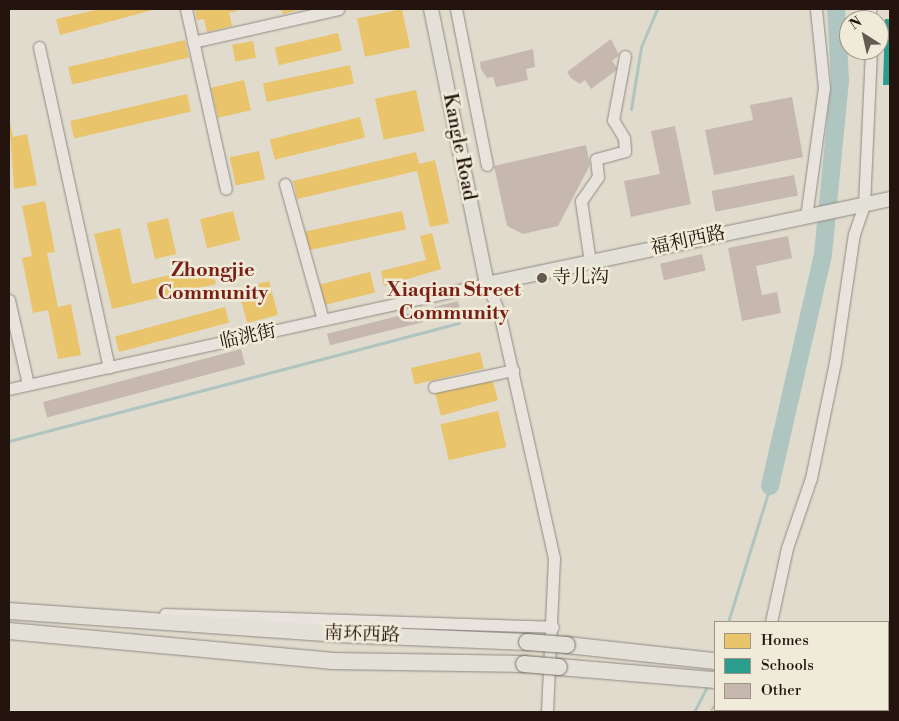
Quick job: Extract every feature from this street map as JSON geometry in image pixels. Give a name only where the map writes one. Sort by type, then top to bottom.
[{"type":"highway","name":"南环西路","points":[[9,610],[527,642],[679,659],[714,661]]},
{"type":"highway","name":"南环西路","points":[[9,631],[331,661],[524,664],[714,680]]},
{"type":"main road","name":"Kangle Road","points":[[432,9],[487,284]]},
{"type":"main road","name":"福利西路","points":[[487,284],[890,199]]},
{"type":"street","points":[[186,9],[226,189]]},
{"type":"street","points":[[193,42],[338,9]]},
{"type":"street","points":[[456,9],[487,166]]},
{"type":"street","points":[[809,216],[824,88],[816,9]]},
{"type":"street","points":[[39,47],[109,366]]},
{"type":"street","points":[[590,262],[581,201],[598,177],[596,159],[625,151],[624,138],[612,120],[625,56]]},
{"type":"street","points":[[771,621],[787,548],[811,478],[835,362],[860,205],[870,60]]},
{"type":"street","points":[[285,184],[323,320]]},
{"type":"street","points":[[487,284],[500,312],[550,530],[556,577],[547,712]]},
{"type":"street","name":"临洮街","points":[[9,388],[487,284]]},
{"type":"street","points":[[9,300],[28,384]]},
{"type":"street","points":[[434,387],[513,370]]},
{"type":"street","points":[[115,618],[157,614],[553,627]]},
{"type":"building: Homes","points":[[100,9],[156,9],[60,35],[56,19]]},
{"type":"building: Homes","points":[[195,9],[236,9],[237,11],[229,13],[232,26],[207,32],[204,19],[197,20]]},
{"type":"building: Homes","points":[[281,9],[302,9],[283,14]]},
{"type":"building: Homes","points":[[402,9],[410,47],[365,57],[357,19]]},
{"type":"building: Homes","points":[[338,33],[342,51],[279,65],[275,48]]},
{"type":"building: Homes","points":[[185,40],[189,58],[72,85],[68,67]]},
{"type":"building: Homes","points":[[253,41],[256,58],[235,61],[232,45]]},
{"type":"building: Homes","points":[[350,65],[354,84],[267,102],[263,84]]},
{"type":"building: Homes","points":[[244,80],[251,110],[218,118],[211,88]]},
{"type":"building: Homes","points":[[416,90],[425,131],[384,140],[375,99]]},
{"type":"building: Homes","points":[[187,94],[191,112],[74,139],[70,121]]},
{"type":"building: Homes","points":[[360,117],[365,137],[275,160],[270,139]]},
{"type":"building: Homes","points":[[9,118],[13,137],[27,134],[37,185],[14,189]]},
{"type":"building: Homes","points":[[259,151],[265,179],[236,186],[230,157]]},
{"type":"building: Homes","points":[[416,152],[419,164],[435,160],[449,223],[430,227],[417,171],[297,199],[293,181]]},
{"type":"building: Homes","points":[[45,201],[55,252],[47,253],[58,307],[71,304],[81,355],[58,359],[48,310],[33,313],[22,258],[32,256],[22,206]]},
{"type":"building: Homes","points":[[233,211],[240,240],[207,248],[200,219]]},
{"type":"building: Homes","points":[[402,211],[406,230],[309,250],[305,232]]},
{"type":"building: Homes","points":[[168,218],[176,254],[155,259],[147,223]]},
{"type":"building: Homes","points":[[120,228],[132,284],[211,265],[216,284],[112,309],[94,234]]},
{"type":"building: Homes","points":[[432,233],[441,269],[384,286],[381,271],[426,260],[420,236]]},
{"type":"building: Homes","points":[[370,272],[375,292],[325,305],[320,285]]},
{"type":"building: Homes","points":[[269,281],[278,315],[247,323],[238,289]]},
{"type":"building: Homes","points":[[225,307],[229,322],[119,352],[115,337]]},
{"type":"building: Homes","points":[[480,352],[484,369],[415,385],[411,368]]},
{"type":"building: Homes","points":[[492,378],[498,400],[441,415],[435,393]]},
{"type":"building: Homes","points":[[498,411],[506,447],[449,460],[441,424]]},
{"type":"building: Schools","points":[[890,19],[890,85],[883,85],[884,60],[889,60]]},
{"type":"building: Other","points":[[611,39],[619,55],[612,61],[618,69],[591,89],[585,80],[580,84],[571,78],[567,72]]},
{"type":"building: Other","points":[[533,49],[535,67],[526,69],[528,80],[496,87],[493,77],[487,78],[481,69],[480,62]]},
{"type":"building: Other","points":[[792,97],[803,157],[714,175],[705,130],[753,120],[750,105]]},
{"type":"building: Other","points":[[675,126],[691,204],[631,217],[624,181],[660,174],[651,131]]},
{"type":"building: Other","points":[[586,145],[590,165],[558,226],[523,234],[507,226],[494,166]]},
{"type":"building: Other","points":[[794,175],[798,196],[716,212],[712,191]]},
{"type":"building: Other","points":[[788,236],[792,258],[756,266],[762,295],[777,292],[781,313],[742,321],[728,248]]},
{"type":"building: Other","points":[[702,254],[706,271],[664,280],[660,264]]},
{"type":"building: Other","points":[[458,301],[461,313],[330,345],[327,334]]},
{"type":"building: Other","points":[[241,349],[245,364],[47,418],[43,402]]},
{"type":"waterway","points":[[631,109],[641,47],[657,9]]},
{"type":"waterway","name":"寺儿沟","points":[[770,486],[823,254],[840,80],[836,9]]},
{"type":"waterway","points":[[9,441],[459,323]]},
{"type":"waterway","name":"寺儿沟","points":[[728,621],[770,486]]},
{"type":"waterway","name":"寺儿沟","points":[[694,712],[708,684]]},
{"type":"place","name":"寺儿沟","points":[[542,278]]},
{"type":"district","name":"Zhongjie Community","points":[[213,282]]},
{"type":"district","name":"Xiaqian Street Community","points":[[454,302]]}]
